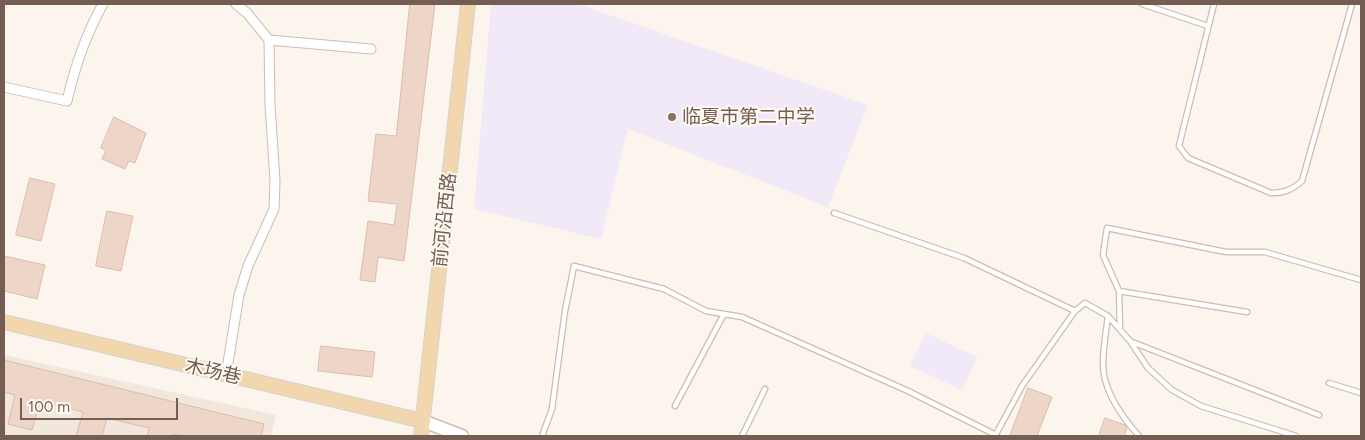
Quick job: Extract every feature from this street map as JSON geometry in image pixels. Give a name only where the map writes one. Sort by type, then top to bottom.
[{"type":"main road","name":"前河沿西路","points":[[422,436],[468,4]]},
{"type":"main road","name":"木场巷","points":[[4,322],[423,421]]},
{"type":"main road","points":[[423,421],[462,436]]},
{"type":"street","points":[[4,87],[67,101],[76,64],[91,25],[103,4]]},
{"type":"street","points":[[226,375],[239,295],[248,266],[274,208],[275,181],[270,105],[269,40],[248,12],[236,4]]},
{"type":"street","points":[[269,40],[371,49]]},
{"type":"lane","points":[[1142,4],[1208,26]]},
{"type":"lane","points":[[1214,4],[1179,141],[1181,151],[1188,158],[1260,190],[1271,193],[1283,193],[1294,189],[1302,181],[1352,4]]},
{"type":"lane","points":[[834,213],[964,258],[1075,311]]},
{"type":"lane","points":[[1120,329],[1119,290],[1103,255],[1107,228],[1226,252],[1265,252],[1361,280]]},
{"type":"lane","points":[[542,436],[552,409],[565,311],[574,266],[664,289],[706,312],[742,317],[908,391],[996,436],[1022,386],[1075,311],[1085,303],[1108,316],[1130,341],[1148,368],[1172,390],[1201,406],[1296,436]]},
{"type":"lane","points":[[1119,290],[1247,312]]},
{"type":"lane","points":[[675,406],[724,314]]},
{"type":"lane","points":[[1108,316],[1103,365],[1112,396],[1121,416],[1139,436]]},
{"type":"lane","points":[[1130,341],[1319,415]]},
{"type":"lane","points":[[1329,383],[1361,393]]},
{"type":"lane","points":[[742,436],[765,389]]},
{"type":"shaded area","name":"临夏市第二中学","points":[[491,4],[578,4],[868,105],[828,207],[628,129],[601,239],[474,209]]},
{"type":"shaded area","points":[[926,333],[977,357],[962,390],[910,366]]},
{"type":"shaded area","points":[[4,355],[276,415],[271,436],[4,436]]},
{"type":"building","points":[[410,4],[435,4],[404,261],[378,257],[375,282],[360,280],[368,221],[394,225],[397,204],[368,201],[376,134],[396,136]]},
{"type":"building","points":[[114,117],[146,133],[135,163],[129,161],[125,169],[102,159],[106,150],[101,148]]},
{"type":"building","points":[[30,178],[55,184],[41,241],[16,235]]},
{"type":"building","points":[[107,211],[133,216],[121,271],[96,266]]},
{"type":"building","points":[[4,256],[45,265],[37,299],[4,291]]},
{"type":"building","points":[[321,346],[375,352],[372,377],[318,371]]},
{"type":"building","points":[[4,360],[264,424],[261,436],[183,436],[173,434],[173,436],[147,436],[149,428],[107,418],[102,436],[76,436],[83,412],[40,401],[32,430],[8,424],[15,395],[4,392]]},
{"type":"building","points":[[1028,388],[1052,397],[1037,436],[1010,436]]},
{"type":"building","points":[[1105,418],[1125,425],[1127,428],[1124,436],[1099,436]]},
{"type":"place","name":"临夏市第二中学","points":[[672,117]]}]
